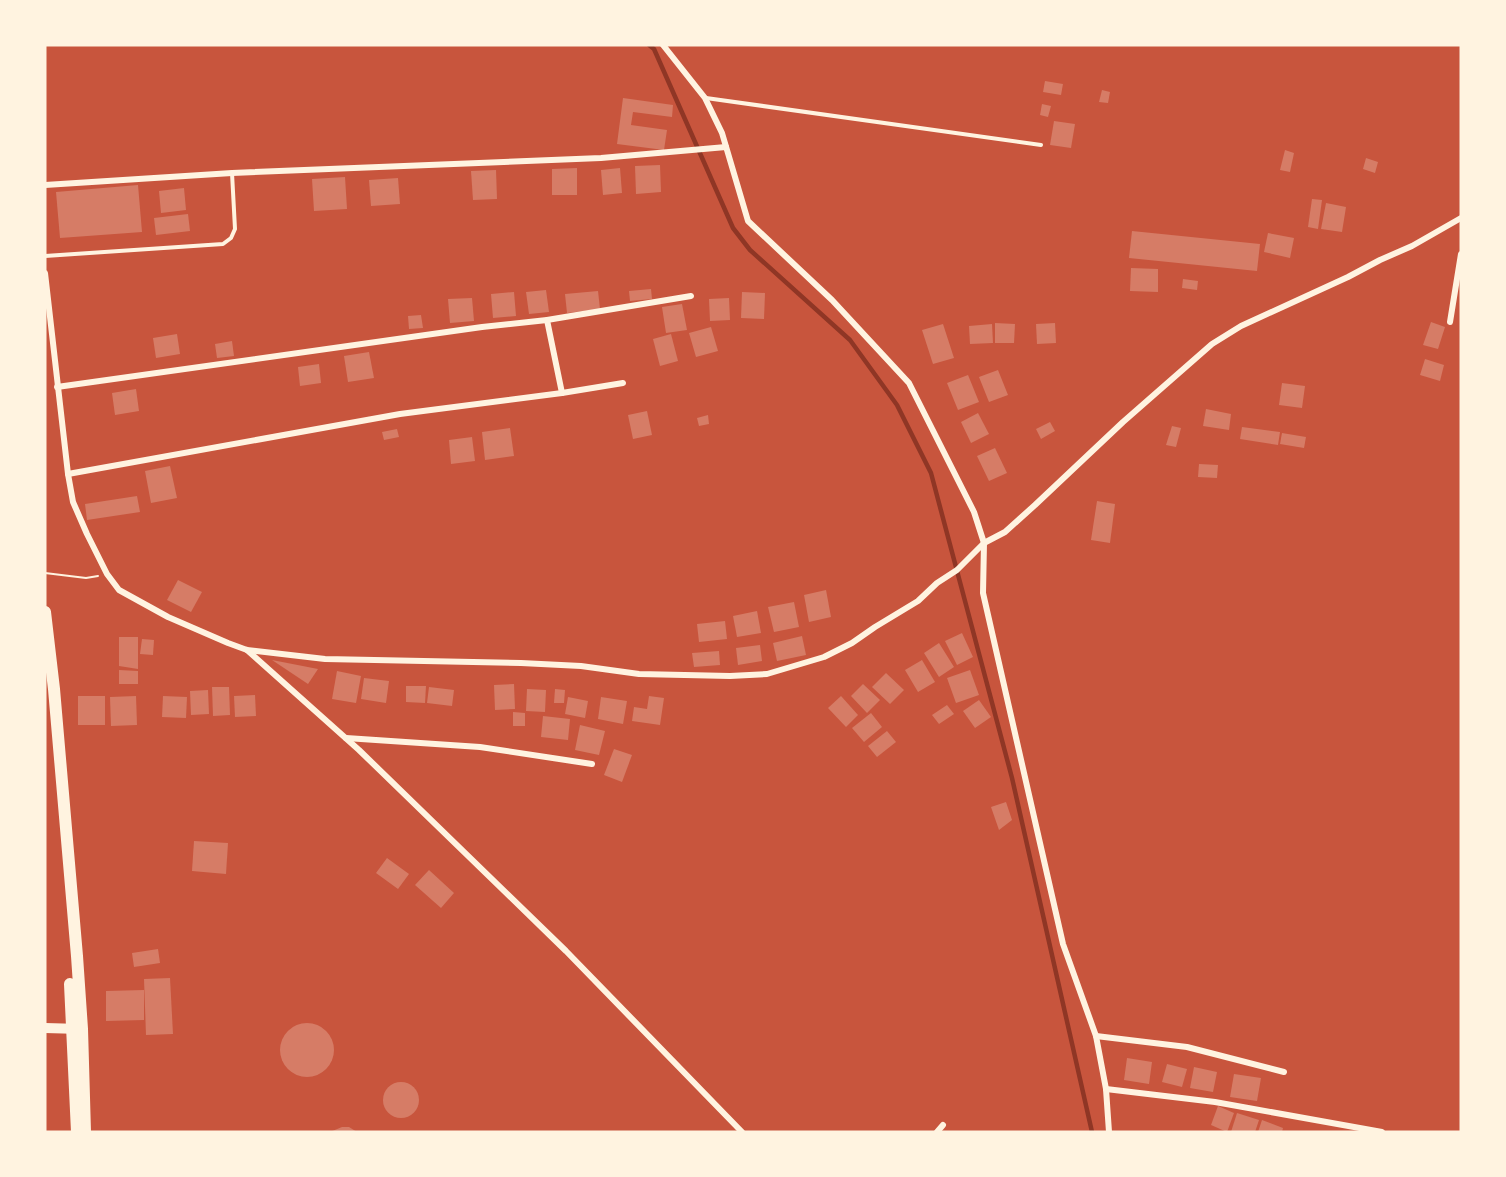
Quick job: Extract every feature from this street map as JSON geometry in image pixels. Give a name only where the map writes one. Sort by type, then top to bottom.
[{"type":"main road","points":[[45,612],[54,689],[85,1132]]},
{"type":"main road","points":[[45,644],[52,770],[77,1029],[77,1132]]},
{"type":"street","points":[[663,45],[705,98],[722,133],[748,221],[832,300],[909,383],[974,512],[984,543],[983,593],[1060,933],[1096,1036],[1106,1089],[1109,1132]]},
{"type":"street","points":[[45,185],[232,173],[601,158],[726,147]]},
{"type":"street","points":[[45,273],[57,387],[73,502],[107,574],[118,590],[151,609],[247,650],[325,659],[521,663],[581,666],[639,674],[730,676],[767,674],[824,657],[852,643],[918,601],[957,570],[984,543],[1005,532],[1123,422],[1212,344],[1241,326],[1412,246],[1461,218]]},
{"type":"street","points":[[1450,322],[1461,254]]},
{"type":"street","points":[[57,387],[482,327],[548,320],[691,296]]},
{"type":"street","points":[[548,320],[562,393]]},
{"type":"street","points":[[68,474],[400,414],[623,383]]},
{"type":"street","points":[[247,650],[346,738],[566,951],[741,1132]]},
{"type":"street","points":[[346,738],[480,747],[592,764]]},
{"type":"street","points":[[45,1028],[77,1029]]},
{"type":"street","points":[[1096,1036],[1187,1047],[1284,1072]]},
{"type":"street","points":[[1106,1089],[1215,1102],[1382,1132]]},
{"type":"street","points":[[937,1132],[943,1125]]},
{"type":"lane","points":[[705,98],[1041,145]]},
{"type":"lane","points":[[45,256],[223,244],[231,238],[234,229],[232,173]]},
{"type":"path","points":[[45,573],[86,578],[107,574]]},
{"type":"building","points":[[1045,81],[1063,84],[1061,95],[1043,92]]},
{"type":"building","points":[[1102,90],[1110,92],[1108,103],[1099,102]]},
{"type":"building","points":[[623,98],[673,105],[672,117],[633,112],[631,125],[667,130],[664,150],[617,144]]},
{"type":"building","points":[[1042,104],[1051,106],[1048,117],[1040,115]]},
{"type":"building","points":[[1054,121],[1075,124],[1071,148],[1050,145]]},
{"type":"building","points":[[1285,150],[1294,153],[1290,172],[1280,170]]},
{"type":"building","points":[[1366,158],[1378,162],[1375,173],[1363,169]]},
{"type":"building","points":[[660,165],[661,192],[636,194],[635,166]]},
{"type":"building","points":[[577,168],[577,195],[552,195],[552,169]]},
{"type":"building","points":[[620,168],[622,193],[603,195],[601,170]]},
{"type":"building","points":[[496,170],[497,199],[473,200],[471,171]]},
{"type":"building","points":[[345,177],[347,209],[314,211],[312,179]]},
{"type":"building","points":[[398,178],[400,204],[371,206],[369,180]]},
{"type":"building","points":[[138,185],[142,232],[60,238],[56,192]]},
{"type":"building","points":[[184,188],[186,210],[161,213],[159,191]]},
{"type":"building","points":[[1312,199],[1322,200],[1318,229],[1308,227]]},
{"type":"building","points":[[1326,203],[1346,207],[1342,232],[1321,229]]},
{"type":"building","points":[[188,214],[190,231],[156,235],[154,218]]},
{"type":"building","points":[[1132,231],[1260,244],[1257,271],[1129,258]]},
{"type":"building","points":[[1268,233],[1294,238],[1290,258],[1264,252]]},
{"type":"building","points":[[1131,268],[1158,269],[1158,292],[1130,291]]},
{"type":"building","points":[[1183,279],[1198,281],[1197,290],[1182,288]]},
{"type":"building","points":[[651,289],[652,299],[630,301],[629,291]]},
{"type":"building","points":[[546,290],[549,312],[529,314],[526,292]]},
{"type":"building","points":[[598,291],[600,309],[567,313],[565,294]]},
{"type":"building","points":[[514,292],[516,316],[493,318],[491,294]]},
{"type":"building","points":[[742,292],[765,293],[764,319],[741,318]]},
{"type":"building","points":[[472,298],[474,321],[450,323],[448,299]]},
{"type":"building","points":[[729,298],[730,320],[710,321],[709,299]]},
{"type":"building","points":[[682,304],[687,330],[666,333],[662,307]]},
{"type":"building","points":[[421,315],[423,328],[409,329],[408,316]]},
{"type":"building","points":[[1431,322],[1445,327],[1438,349],[1423,345]]},
{"type":"building","points":[[995,323],[1015,324],[1014,343],[995,343]]},
{"type":"building","points":[[1055,323],[1056,343],[1037,344],[1036,324]]},
{"type":"building","points":[[943,324],[954,358],[933,364],[922,330]]},
{"type":"building","points":[[992,324],[993,343],[970,344],[969,326]]},
{"type":"building","points":[[711,327],[718,351],[696,357],[689,333]]},
{"type":"building","points":[[177,334],[180,354],[156,358],[153,338]]},
{"type":"building","points":[[671,334],[678,361],[660,366],[653,339]]},
{"type":"building","points":[[232,341],[234,356],[217,358],[215,344]]},
{"type":"building","points":[[369,352],[374,378],[348,382],[344,356]]},
{"type":"building","points":[[1425,359],[1444,365],[1440,381],[1420,375]]},
{"type":"building","points":[[319,364],[321,383],[300,386],[298,367]]},
{"type":"building","points":[[998,370],[1008,395],[989,402],[979,377]]},
{"type":"building","points":[[968,375],[979,402],[958,410],[947,383]]},
{"type":"building","points":[[1282,383],[1305,386],[1302,408],[1279,405]]},
{"type":"building","points":[[136,389],[139,411],[115,415],[112,393]]},
{"type":"building","points":[[1206,409],[1231,414],[1229,430],[1203,426]]},
{"type":"building","points":[[647,411],[652,435],[633,439],[628,415]]},
{"type":"building","points":[[978,413],[989,434],[971,443],[961,422]]},
{"type":"building","points":[[708,415],[709,424],[699,426],[697,418]]},
{"type":"building","points":[[1050,422],[1055,431],[1041,439],[1036,429]]},
{"type":"building","points":[[1172,426],[1181,428],[1176,447],[1166,445]]},
{"type":"building","points":[[1242,427],[1280,432],[1278,445],[1240,439]]},
{"type":"building","points":[[510,428],[514,456],[485,460],[482,432]]},
{"type":"building","points":[[397,429],[399,437],[384,440],[382,432]]},
{"type":"building","points":[[1282,433],[1306,437],[1304,448],[1280,444]]},
{"type":"building","points":[[472,437],[475,461],[451,464],[449,440]]},
{"type":"building","points":[[995,448],[1007,473],[989,481],[977,456]]},
{"type":"building","points":[[1199,464],[1218,465],[1217,478],[1198,477]]},
{"type":"building","points":[[170,466],[177,498],[151,503],[145,471]]},
{"type":"building","points":[[137,496],[140,512],[87,520],[85,504]]},
{"type":"building","points":[[1097,501],[1115,504],[1110,543],[1091,540]]},
{"type":"building","points":[[178,580],[202,592],[191,612],[167,600]]},
{"type":"building","points":[[826,590],[831,617],[809,622],[804,595]]},
{"type":"building","points":[[794,602],[799,627],[774,632],[768,607]]},
{"type":"building","points":[[757,611],[761,633],[737,637],[733,616]]},
{"type":"building","points":[[725,621],[727,639],[699,642],[697,624]]},
{"type":"building","points":[[962,633],[973,657],[957,665],[945,641]]},
{"type":"building","points":[[802,636],[806,655],[777,661],[773,643]]},
{"type":"building","points":[[119,637],[138,637],[138,669],[119,666]]},
{"type":"building","points":[[142,639],[154,640],[153,655],[140,654]]},
{"type":"building","points":[[939,643],[954,667],[939,677],[924,653]]},
{"type":"building","points":[[760,645],[762,661],[738,665],[736,648]]},
{"type":"building","points":[[719,651],[720,665],[694,667],[692,653]]},
{"type":"building","points":[[272,660],[318,669],[308,684]]},
{"type":"building","points":[[922,660],[935,682],[918,692],[905,670]]},
{"type":"building","points":[[119,670],[138,671],[138,684],[119,684]]},
{"type":"building","points":[[970,670],[979,695],[956,703],[947,678]]},
{"type":"building","points":[[337,671],[361,676],[356,703],[332,699]]},
{"type":"building","points":[[886,673],[904,690],[890,704],[872,687]]},
{"type":"building","points":[[364,678],[389,681],[386,703],[361,699]]},
{"type":"building","points":[[514,684],[515,709],[495,710],[494,685]]},
{"type":"building","points":[[863,684],[880,700],[867,713],[851,696]]},
{"type":"building","points":[[406,686],[426,686],[425,703],[406,702]]},
{"type":"building","points":[[212,687],[229,687],[230,715],[213,716]]},
{"type":"building","points":[[429,687],[454,690],[452,706],[427,703]]},
{"type":"building","points":[[527,689],[546,690],[545,712],[526,711]]},
{"type":"building","points":[[555,689],[565,690],[564,703],[554,703]]},
{"type":"building","points":[[208,690],[209,714],[191,715],[190,691]]},
{"type":"building","points":[[255,695],[256,716],[235,717],[234,696]]},
{"type":"building","points":[[78,696],[105,696],[105,725],[78,725]]},
{"type":"building","points":[[136,696],[137,725],[111,726],[110,697]]},
{"type":"building","points":[[163,696],[187,697],[186,718],[162,717]]},
{"type":"building","points":[[649,696],[664,698],[660,725],[632,721],[634,707],[647,709]]},
{"type":"building","points":[[841,696],[858,715],[846,727],[828,708]]},
{"type":"building","points":[[568,697],[588,701],[585,718],[565,714]]},
{"type":"building","points":[[601,697],[627,701],[623,724],[598,719]]},
{"type":"building","points":[[979,700],[991,717],[975,728],[963,711]]},
{"type":"building","points":[[947,705],[954,714],[939,724],[932,715]]},
{"type":"building","points":[[513,712],[525,713],[525,726],[513,726]]},
{"type":"building","points":[[871,713],[882,727],[864,742],[852,728]]},
{"type":"building","points":[[543,716],[570,719],[568,740],[541,737]]},
{"type":"building","points":[[580,725],[605,731],[599,755],[575,750]]},
{"type":"building","points":[[887,731],[896,742],[877,757],[868,746]]},
{"type":"building","points":[[614,749],[632,755],[622,782],[604,775]]},
{"type":"building","points":[[1006,802],[1012,820],[999,830],[991,807]]},
{"type":"building","points":[[194,841],[228,843],[226,874],[192,871]]},
{"type":"building","points":[[387,858],[409,874],[398,889],[376,873]]},
{"type":"building","points":[[429,870],[454,893],[441,908],[415,885]]},
{"type":"building","points":[[158,949],[160,963],[134,967],[132,953]]},
{"type":"building","points":[[170,978],[173,1034],[146,1035],[144,979]]},
{"type":"building","points":[[144,990],[144,1020],[106,1021],[106,991]]},
{"type":"building","points":[[302,1023],[312,1023],[322,1027],[330,1035],[334,1050],[330,1065],[322,1073],[312,1077],[302,1077],[292,1073],[284,1065],[280,1055],[280,1045],[284,1035],[292,1027]]},
{"type":"building","points":[[1127,1058],[1152,1062],[1149,1084],[1124,1080]]},
{"type":"building","points":[[1167,1064],[1187,1069],[1182,1087],[1162,1082]]},
{"type":"building","points":[[1194,1067],[1217,1072],[1213,1092],[1190,1088]]},
{"type":"building","points":[[1234,1074],[1261,1078],[1257,1101],[1230,1097]]},
{"type":"building","points":[[401,1082],[414,1087],[419,1100],[414,1113],[401,1118],[388,1113],[383,1100],[388,1087]]},
{"type":"building","points":[[1218,1106],[1234,1113],[1227,1132],[1211,1125]]},
{"type":"building","points":[[1237,1113],[1259,1120],[1255,1132],[1231,1132]]},
{"type":"building","points":[[1262,1120],[1283,1128],[1282,1132],[1258,1132]]},
{"type":"building","points":[[349,1127],[357,1132],[330,1132]]},
{"type":"waterway","points":[[649,45],[654,49],[733,228],[750,250],[850,340],[897,405],[931,473],[1012,778],[1092,1132]]}]
